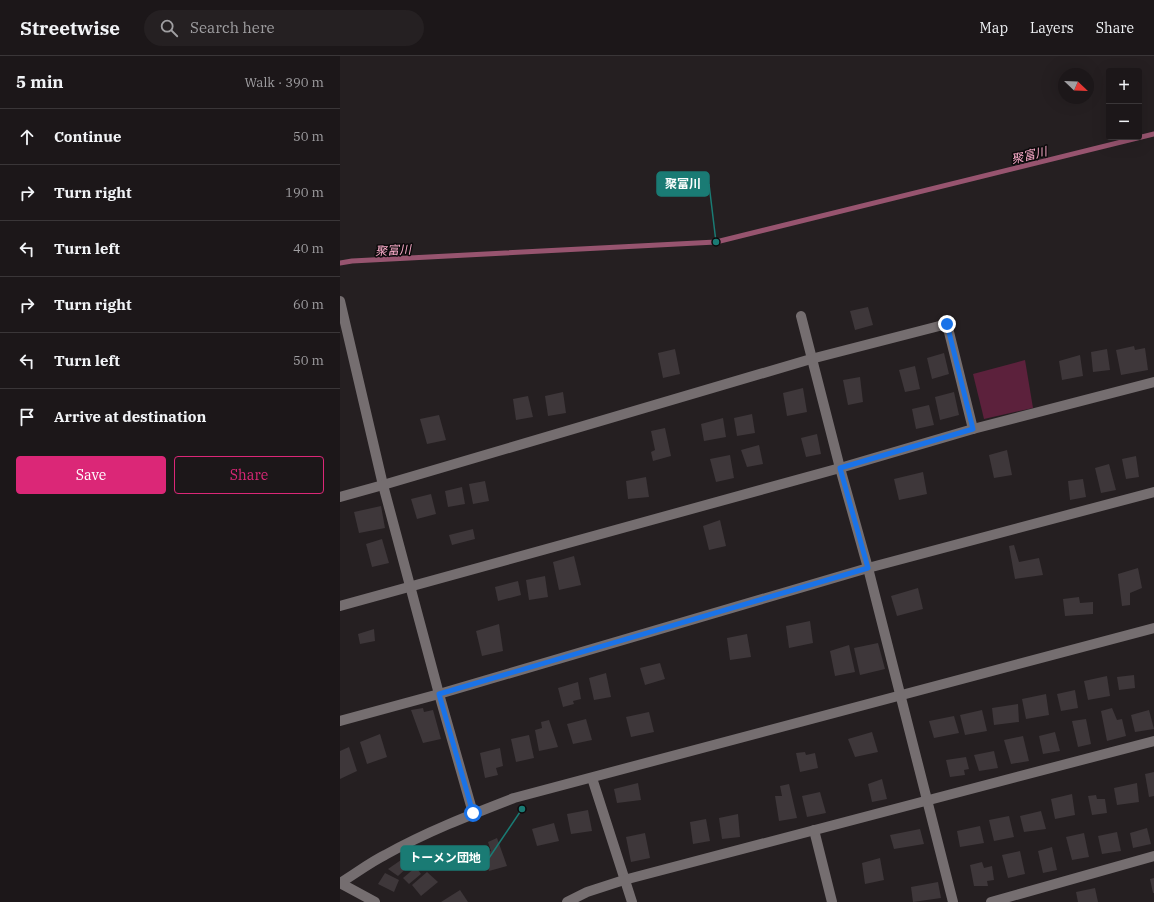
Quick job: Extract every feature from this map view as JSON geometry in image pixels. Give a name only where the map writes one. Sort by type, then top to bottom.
[{"type":"street","points":[[340,301],[383,485],[439,694],[473,813]]},
{"type":"street","points":[[801,316],[811,359],[868,568],[899,696],[928,801],[953,902]]},
{"type":"street","points":[[340,497],[811,359],[947,324],[973,429]]},
{"type":"street","points":[[340,606],[840,468],[973,429],[1154,382]]},
{"type":"street","points":[[340,721],[439,694],[868,568],[1154,492]]},
{"type":"street","points":[[375,902],[340,883],[384,855],[435,829],[514,798],[1154,628]]},
{"type":"street","points":[[567,902],[587,892],[624,880],[928,801],[1154,740]]},
{"type":"street","points":[[592,778],[632,902]]},
{"type":"street","points":[[814,830],[832,902]]},
{"type":"street","points":[[991,902],[1154,856]]},
{"type":"shaded area","points":[[1025,360],[1033,408],[984,419],[973,374]]},
{"type":"building","points":[[868,307],[873,325],[855,330],[850,311]]},
{"type":"building","points":[[1134,346],[1135,350],[1145,348],[1148,370],[1121,375],[1116,350]]},
{"type":"building","points":[[675,349],[680,374],[663,378],[658,353]]},
{"type":"building","points":[[1107,349],[1110,370],[1093,372],[1091,352]]},
{"type":"building","points":[[944,353],[949,374],[932,379],[927,358]]},
{"type":"building","points":[[1080,355],[1083,376],[1062,380],[1059,361]]},
{"type":"building","points":[[915,366],[920,389],[905,392],[899,370]]},
{"type":"building","points":[[860,377],[863,402],[848,405],[843,380]]},
{"type":"building","points":[[803,388],[807,412],[787,416],[783,393]]},
{"type":"building","points":[[563,392],[566,413],[548,416],[545,396]]},
{"type":"building","points":[[954,392],[959,415],[940,420],[935,397]]},
{"type":"building","points":[[528,396],[533,417],[516,420],[513,399]]},
{"type":"building","points":[[929,405],[934,425],[916,429],[912,409]]},
{"type":"building","points":[[752,414],[755,433],[737,436],[734,418]]},
{"type":"building","points":[[439,415],[446,440],[427,444],[420,419]]},
{"type":"building","points":[[723,418],[726,437],[704,441],[701,424]]},
{"type":"building","points":[[665,428],[671,456],[653,461],[651,452],[655,450],[651,431]]},
{"type":"building","points":[[817,434],[821,454],[806,457],[801,438]]},
{"type":"building","points":[[759,445],[763,464],[747,467],[741,450]]},
{"type":"building","points":[[1007,450],[1012,475],[994,478],[989,455]]},
{"type":"building","points":[[730,455],[734,478],[716,482],[710,459]]},
{"type":"building","points":[[1136,456],[1139,477],[1126,479],[1122,459]]},
{"type":"building","points":[[1109,464],[1116,490],[1101,493],[1095,468]]},
{"type":"building","points":[[923,472],[927,494],[899,500],[894,479]]},
{"type":"building","points":[[646,477],[649,497],[628,499],[626,481]]},
{"type":"building","points":[[1083,479],[1086,497],[1070,500],[1068,481]]},
{"type":"building","points":[[485,481],[489,501],[473,504],[469,484]]},
{"type":"building","points":[[462,487],[465,504],[448,507],[445,491]]},
{"type":"building","points":[[431,494],[436,514],[417,519],[411,499]]},
{"type":"building","points":[[381,506],[385,528],[359,533],[354,512]]},
{"type":"building","points":[[720,520],[726,546],[709,550],[703,526]]},
{"type":"building","points":[[473,529],[475,539],[452,545],[449,535]]},
{"type":"building","points":[[382,539],[389,563],[372,567],[366,544]]},
{"type":"building","points":[[1014,545],[1019,562],[1039,558],[1043,575],[1015,579],[1009,546]]},
{"type":"building","points":[[574,556],[581,585],[559,590],[553,562]]},
{"type":"building","points":[[1138,568],[1142,588],[1130,593],[1130,605],[1122,606],[1118,574]]},
{"type":"building","points":[[545,576],[548,597],[529,600],[526,580]]},
{"type":"building","points":[[518,581],[521,595],[498,601],[495,587]]},
{"type":"building","points":[[918,588],[923,609],[897,616],[891,596]]},
{"type":"building","points":[[1079,597],[1080,603],[1093,602],[1093,614],[1065,616],[1063,599]]},
{"type":"building","points":[[810,621],[813,643],[789,648],[786,626]]},
{"type":"building","points":[[499,624],[503,651],[482,656],[476,631]]},
{"type":"building","points":[[374,629],[375,641],[360,644],[358,634]]},
{"type":"building","points":[[747,634],[751,657],[730,660],[727,638]]},
{"type":"building","points":[[878,643],[885,669],[860,675],[854,648]]},
{"type":"building","points":[[849,645],[855,672],[835,676],[830,651]]},
{"type":"building","points":[[660,663],[665,679],[645,685],[640,668]]},
{"type":"building","points":[[606,673],[611,697],[594,700],[589,678]]},
{"type":"building","points":[[1134,675],[1135,688],[1119,690],[1117,677]]},
{"type":"building","points":[[1107,676],[1110,696],[1088,700],[1084,681]]},
{"type":"building","points":[[578,682],[581,699],[573,701],[574,704],[563,707],[558,688]]},
{"type":"building","points":[[1075,690],[1078,708],[1061,711],[1057,694]]},
{"type":"building","points":[[1046,694],[1049,715],[1026,719],[1022,699]]},
{"type":"building","points":[[1018,704],[1019,722],[994,725],[992,708]]},
{"type":"building","points":[[423,708],[424,712],[433,710],[441,739],[423,743],[411,710]]},
{"type":"building","points":[[1112,708],[1117,720],[1122,719],[1126,736],[1107,741],[1101,711]]},
{"type":"building","points":[[982,710],[987,731],[965,735],[960,715]]},
{"type":"building","points":[[1149,710],[1154,729],[1135,732],[1131,715]]},
{"type":"building","points":[[649,712],[654,732],[631,737],[626,717]]},
{"type":"building","points":[[954,716],[959,733],[934,738],[929,721]]},
{"type":"building","points":[[586,719],[592,740],[573,744],[567,724]]},
{"type":"building","points":[[1086,719],[1091,744],[1078,747],[1072,721]]},
{"type":"building","points":[[549,720],[558,747],[539,751],[535,730],[542,728],[541,722]]},
{"type":"building","points":[[872,732],[878,752],[855,757],[848,739]]},
{"type":"building","points":[[1055,732],[1060,751],[1043,754],[1039,736]]},
{"type":"building","points":[[380,734],[387,757],[367,764],[360,742]]},
{"type":"building","points":[[529,735],[534,758],[516,762],[511,739]]},
{"type":"building","points":[[1023,736],[1029,761],[1011,764],[1004,740]]},
{"type":"building","points":[[349,747],[357,771],[340,779],[340,751]]},
{"type":"building","points":[[500,748],[503,766],[496,768],[498,775],[485,778],[480,753]]},
{"type":"building","points":[[994,751],[998,768],[979,771],[974,755]]},
{"type":"building","points":[[805,752],[806,755],[815,753],[818,768],[800,772],[796,753]]},
{"type":"building","points":[[966,757],[969,769],[964,770],[965,775],[950,777],[946,760]]},
{"type":"building","points":[[1154,772],[1154,796],[1149,797],[1145,774]]},
{"type":"building","points":[[882,779],[887,799],[872,802],[868,784]]},
{"type":"building","points":[[638,783],[641,800],[617,803],[614,789]]},
{"type":"building","points":[[1137,783],[1139,802],[1117,805],[1114,788]]},
{"type":"building","points":[[789,784],[797,818],[779,821],[775,796],[782,796],[780,786]]},
{"type":"building","points":[[820,792],[826,813],[807,817],[802,796]]},
{"type":"building","points":[[1072,794],[1075,815],[1055,819],[1051,799]]},
{"type":"building","points":[[1096,795],[1097,799],[1105,799],[1107,813],[1092,815],[1088,796]]},
{"type":"building","points":[[588,810],[592,831],[571,834],[567,814]]},
{"type":"building","points":[[1041,811],[1046,829],[1024,832],[1020,816]]},
{"type":"building","points":[[738,814],[740,837],[722,839],[719,818]]},
{"type":"building","points":[[1009,816],[1014,837],[994,841],[989,820]]},
{"type":"building","points":[[706,819],[710,841],[693,844],[690,822]]},
{"type":"building","points":[[554,823],[559,841],[537,846],[532,829]]},
{"type":"building","points":[[980,826],[984,843],[960,847],[957,831]]},
{"type":"building","points":[[1147,828],[1151,844],[1133,848],[1130,833]]},
{"type":"building","points":[[920,829],[924,844],[894,849],[890,835]]},
{"type":"building","points":[[1117,832],[1121,851],[1102,854],[1098,836]]},
{"type":"building","points":[[645,833],[650,858],[631,862],[626,837]]},
{"type":"building","points":[[1084,833],[1089,857],[1072,860],[1066,837]]},
{"type":"building","points":[[497,838],[507,866],[489,871],[483,853],[491,851],[488,842]]},
{"type":"building","points":[[1052,847],[1057,870],[1043,873],[1038,851]]},
{"type":"building","points":[[1020,851],[1025,874],[1008,878],[1002,855]]},
{"type":"building","points":[[880,858],[884,880],[865,884],[862,863]]},
{"type":"building","points":[[401,860],[411,864],[398,876],[388,869]]},
{"type":"building","points":[[982,862],[984,868],[992,866],[994,880],[987,881],[988,886],[974,886],[970,865]]},
{"type":"building","points":[[416,867],[421,874],[409,884],[403,878]]},
{"type":"building","points":[[427,872],[438,882],[421,896],[412,885]]},
{"type":"building","points":[[385,873],[399,880],[394,892],[378,884]]},
{"type":"building","points":[[1154,878],[1154,893],[1153,893],[1150,879]]},
{"type":"building","points":[[938,882],[941,898],[913,902],[911,887]]},
{"type":"building","points":[[1095,888],[1098,902],[1078,902],[1076,892]]},
{"type":"building","points":[[460,890],[468,902],[441,902]]},
{"type":"waterway","name":"聚富川","points":[[340,263],[352,261],[716,242],[1154,134]]},
{"type":"place","name":"聚富川","points":[[716,242]]},
{"type":"place","name":"トーメン団地","points":[[522,809]]},
{"type":"route","points":[[473,813],[439,694],[868,568],[840,468],[973,429],[947,324]]}]
